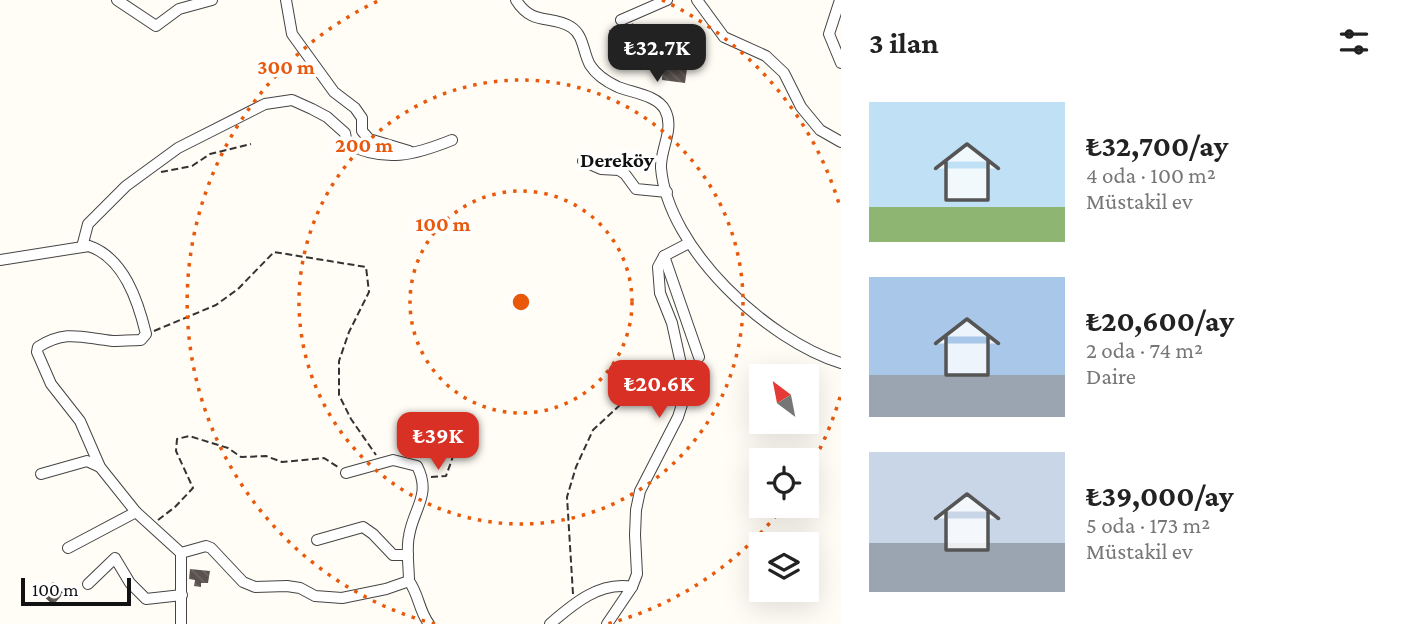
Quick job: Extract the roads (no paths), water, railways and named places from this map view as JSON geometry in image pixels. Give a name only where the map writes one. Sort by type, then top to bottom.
[{"type":"street","points":[[117,0],[156,26],[179,9],[212,0]]},
{"type":"street","points":[[286,0],[292,34],[334,92],[355,108],[362,118],[362,131],[369,139],[418,154]]},
{"type":"street","points":[[516,0],[531,16],[572,27],[581,39],[589,64],[604,81],[656,100],[665,110],[669,123],[661,166],[670,205],[689,243],[716,278],[767,322],[796,344],[819,356],[841,363]]},
{"type":"street","points":[[621,20],[667,0]]},
{"type":"street","points":[[697,0],[724,37],[766,56],[784,73],[801,107],[820,130],[841,142]]},
{"type":"street","points":[[840,0],[829,34],[841,63]]},
{"type":"street","points":[[82,247],[88,223],[126,186],[178,148],[265,104],[292,100],[327,117],[345,134],[346,145],[362,152],[418,154],[452,140]]},
{"type":"street","points":[[583,161],[601,169],[619,170],[636,189],[667,192]]},
{"type":"street","points":[[607,624],[632,587],[637,574],[635,535],[640,491],[678,416],[684,395],[683,373],[672,323],[660,293],[658,267],[664,256],[689,243]]},
{"type":"street","points":[[0,258],[89,246],[102,250],[118,268],[136,300],[146,334],[141,340],[113,341],[76,334],[51,339],[38,347],[37,352],[51,383],[80,421],[100,467],[136,512],[181,553],[181,624]]},
{"type":"street","points":[[664,256],[699,357]]},
{"type":"street","points":[[346,473],[393,460],[417,466],[423,478],[423,493],[409,536],[409,581],[417,592],[422,614],[429,624]]},
{"type":"street","points":[[41,474],[87,461],[100,467]]},
{"type":"street","points":[[68,548],[136,512]]},
{"type":"street","points":[[317,540],[363,527],[393,555],[408,555]]},
{"type":"street","points":[[181,553],[206,546],[243,582],[255,587],[299,588],[315,596],[342,598],[409,581]]},
{"type":"street","points":[[88,584],[115,558],[130,583],[146,599],[182,595]]},
{"type":"street","points":[[550,624],[591,593],[623,585],[632,587]]},
{"type":"district","name":"Dereköy","points":[[617,160]]}]
